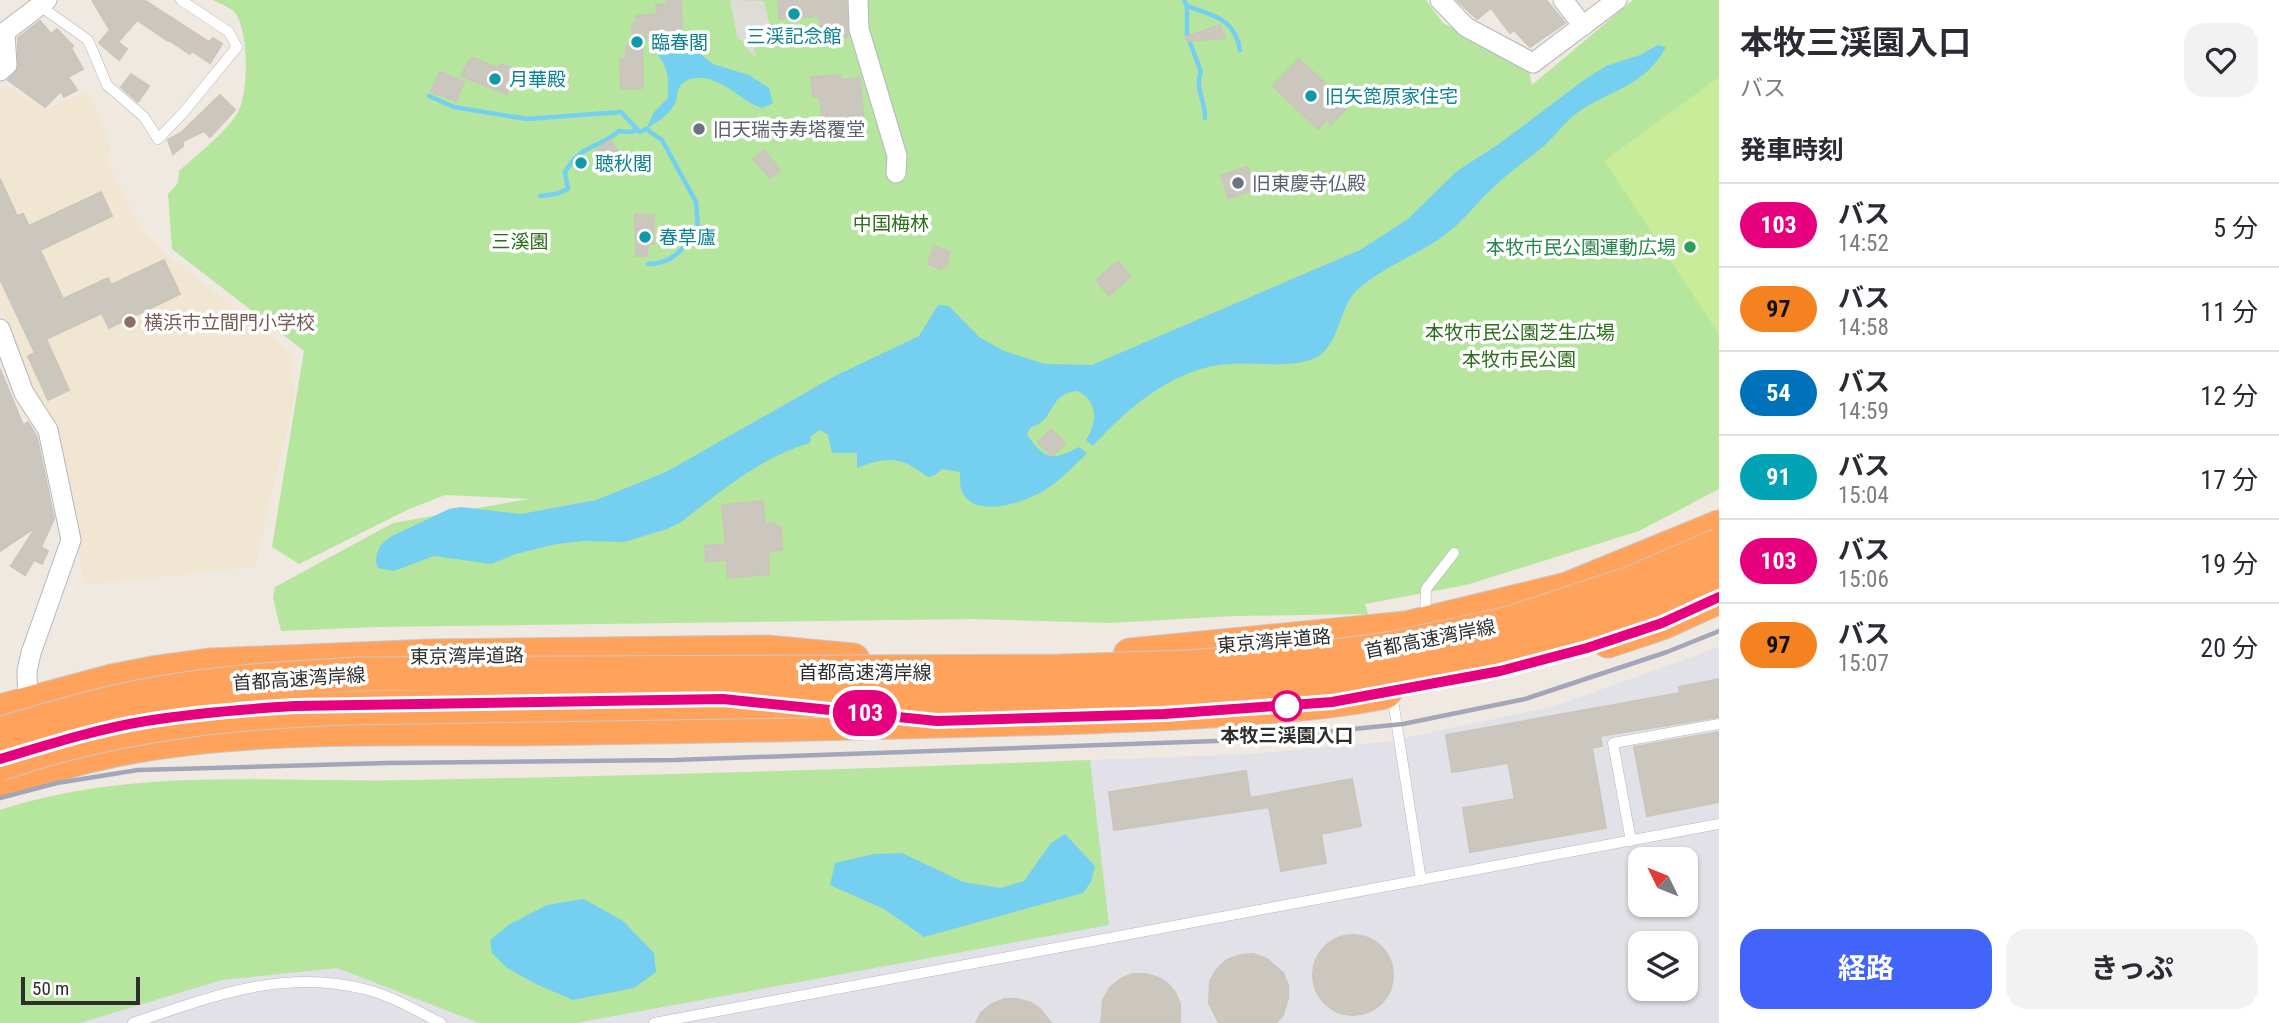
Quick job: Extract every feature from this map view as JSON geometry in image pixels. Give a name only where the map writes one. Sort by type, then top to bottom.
[{"type":"highway","name":"東京湾岸道路","points":[[0,737],[244,687],[357,680],[461,680],[1043,663],[1385,643],[1424,624],[1567,589],[1719,527]]},
{"type":"highway","points":[[1185,667],[1230,656],[1324,649],[1433,632],[1487,620],[1561,598],[1719,534]]},
{"type":"highway","name":"首都高速湾岸線","points":[[0,737],[102,705],[159,693],[218,684],[300,677],[356,674],[1061,671],[1185,667],[1328,657],[1452,637],[1510,623],[1630,583],[1719,545]]},
{"type":"highway","name":"首都高速湾岸線","points":[[0,762],[93,737],[149,726],[210,717],[299,710],[1242,694],[1447,668],[1521,653],[1585,634],[1659,607],[1719,580]]},
{"type":"highway","points":[[1585,634],[1682,614],[1719,598]]},
{"type":"highway","points":[[0,781],[69,760],[174,740],[247,733],[656,728],[937,721],[1164,714],[1332,702],[1390,679],[1500,671],[1587,648],[1662,623],[1719,598]]},
{"type":"highway","name":"東京湾岸道路","points":[[13,707],[158,671],[209,665],[402,657],[767,652],[939,667]]},
{"type":"highway","points":[[0,762],[41,747],[143,722],[283,706],[723,699],[937,721]]},
{"type":"street","points":[[858,0],[859,29],[897,156],[896,173]]},
{"type":"street","points":[[1440,0],[1466,27],[1533,63],[1617,0]]},
{"type":"street","points":[[1563,0],[1583,26]]},
{"type":"street","points":[[0,71],[7,65],[3,26],[43,3]]},
{"type":"street","points":[[0,329],[24,393],[48,430],[71,540],[13,707],[35,770]]},
{"type":"lane","points":[[43,3],[88,40],[107,85],[144,117],[158,139],[237,47],[229,32],[181,0]]},
{"type":"lane","points":[[1424,624],[1426,589],[1454,553]]},
{"type":"lane","points":[[1390,679],[1421,880]]},
{"type":"lane","points":[[1631,841],[1613,743],[1719,724]]},
{"type":"lane","points":[[654,1023],[1719,824]]},
{"type":"lane","points":[[133,1023],[254,985],[313,981],[367,990],[441,1023]]},
{"type":"shaded area","points":[[730,0],[764,1],[772,35],[754,49],[756,58],[737,36]]},
{"type":"shaded area","name":"横浜市立間門小学校","points":[[8,86],[46,110],[87,91],[110,142],[108,163],[141,229],[172,259],[292,353],[294,399],[255,567],[84,585],[58,428],[31,385],[0,305],[0,92]]},
{"type":"shaded area","points":[[1719,647],[1719,1023],[0,1023],[0,810],[20,803],[100,788],[182,780],[393,781],[722,774],[1250,754],[1385,742],[1555,706]]},
{"type":"green space","points":[[213,0],[1426,0],[1443,23],[1528,66],[1532,85],[1633,0],[1719,0],[1719,489],[1639,531],[1466,585],[1365,604],[1368,614],[1234,616],[1110,623],[973,619],[376,627],[281,631],[273,598],[275,587],[393,523],[529,499],[445,495],[407,510],[299,564],[272,547],[304,351],[172,249],[168,194],[178,183],[179,171],[231,122],[237,114],[244,93],[246,64],[240,23],[234,12]]},
{"type":"green space","name":"本牧市民公園運動広場","points":[[1719,77],[1719,334],[1604,161]]},
{"type":"green space","points":[[1090,760],[1109,925],[576,1023],[479,1023],[337,968],[222,980],[80,1023],[0,1023],[0,810],[50,796],[102,787],[206,780],[499,778]]},
{"type":"water","points":[[686,36],[699,53],[713,64],[749,75],[769,88],[773,103],[762,108],[710,79],[695,78],[682,84],[672,108],[646,129],[654,112],[668,98],[666,69],[650,44],[653,38]]},
{"type":"water","points":[[1658,45],[1666,47],[1649,70],[1578,112],[1548,142],[1501,180],[1453,229],[1366,282],[1356,291],[1334,337],[1323,353],[1315,358],[1284,364],[1231,364],[1191,372],[1137,404],[1093,446],[1086,440],[1094,420],[1090,401],[1078,391],[1061,396],[1044,419],[1031,427],[1027,434],[1038,449],[1049,456],[1062,455],[1079,447],[1087,453],[1067,473],[1036,495],[1000,506],[976,504],[967,499],[961,489],[960,472],[942,469],[928,477],[910,465],[894,460],[877,461],[857,468],[857,453],[832,453],[828,435],[820,430],[811,436],[810,443],[758,466],[681,522],[667,529],[624,542],[584,541],[556,544],[516,554],[491,564],[434,556],[394,571],[378,568],[376,561],[380,546],[390,537],[449,509],[461,507],[521,514],[596,500],[666,472],[835,376],[919,336],[938,305],[949,306],[979,337],[1004,351],[1045,364],[1092,365],[1360,250],[1408,219],[1457,171],[1499,144],[1584,80],[1606,66],[1640,55]]},
{"type":"water","points":[[1065,834],[1095,866],[1091,882],[1083,893],[924,937],[884,909],[830,885],[835,863],[874,854],[902,853],[963,882],[1001,888],[1024,881],[1051,843]]},
{"type":"water","points":[[584,899],[623,921],[654,953],[656,972],[634,988],[573,1000],[507,968],[492,953],[490,940],[510,924],[547,905]]},
{"type":"building","points":[[92,0],[144,0],[209,42],[213,38],[222,44],[210,63],[192,51],[190,54],[137,20],[118,42],[127,49],[119,60],[99,43],[110,30]]},
{"type":"building","points":[[668,0],[681,0],[682,35],[633,40],[632,24],[637,23],[636,16],[657,14],[656,5],[668,4]]},
{"type":"building","name":"三渓記念館","points":[[778,0],[846,0],[848,37],[822,40],[820,16],[779,19]]},
{"type":"building","points":[[1457,0],[1546,0],[1565,23],[1530,47],[1514,30],[1510,33],[1491,8],[1477,19]]},
{"type":"building","points":[[40,21],[51,34],[57,29],[73,46],[71,48],[83,69],[68,77],[77,90],[64,97],[61,91],[45,107],[8,80],[18,69],[18,38]]},
{"type":"building","points":[[1220,25],[1225,38],[1187,41],[1186,37]]},
{"type":"building","points":[[626,46],[642,46],[643,88],[621,89],[620,59],[626,59]]},
{"type":"building","name":"月華殿","points":[[474,58],[497,68],[500,64],[518,70],[507,94],[461,76],[469,61]]},
{"type":"building","name":"旧矢箆原家住宅","points":[[1299,59],[1349,106],[1331,124],[1327,119],[1318,129],[1273,86]]},
{"type":"building","points":[[440,72],[464,82],[456,101],[431,92]]},
{"type":"building","points":[[131,74],[149,86],[138,102],[121,87]]},
{"type":"building","points":[[840,75],[840,80],[860,78],[864,124],[844,126],[844,134],[832,135],[831,121],[822,121],[820,97],[813,97],[811,77]]},
{"type":"building","points":[[220,95],[235,110],[210,137],[204,131],[183,141],[183,146],[173,154],[168,140],[182,132]]},
{"type":"building","points":[[610,140],[619,153],[605,164],[595,151]]},
{"type":"building","points":[[764,150],[780,170],[770,178],[753,159]]},
{"type":"building","name":"旧東慶寺仏殿","points":[[1248,167],[1255,190],[1228,198],[1221,175]]},
{"type":"building","points":[[0,179],[17,216],[23,214],[29,226],[101,192],[112,216],[40,250],[63,299],[108,278],[111,285],[164,260],[180,294],[109,328],[102,313],[46,339],[69,390],[48,400],[28,356],[35,353],[0,279]]},
{"type":"building","name":"春草廬","points":[[635,214],[654,215],[654,244],[648,244],[647,256],[636,256]]},
{"type":"building","points":[[934,246],[950,252],[946,267],[941,269],[928,264]]},
{"type":"building","points":[[1118,262],[1131,277],[1109,295],[1096,280]]},
{"type":"building","points":[[0,369],[23,425],[28,422],[37,437],[54,519],[41,547],[48,551],[42,564],[34,560],[25,575],[11,566],[36,527],[0,551]]},
{"type":"building","points":[[1051,429],[1065,443],[1053,456],[1038,443]]},
{"type":"building","points":[[763,501],[765,525],[775,523],[775,527],[781,527],[782,550],[768,551],[769,574],[728,578],[727,560],[706,562],[705,546],[726,544],[722,505]]},
{"type":"building","points":[[1719,679],[1719,717],[1600,736],[1602,746],[1592,748],[1606,828],[1470,852],[1463,808],[1515,799],[1508,763],[1452,772],[1446,735],[1680,693],[1679,687]]},
{"type":"building","points":[[1719,732],[1719,802],[1647,816],[1634,747]]},
{"type":"building","points":[[1246,771],[1250,798],[1352,779],[1361,826],[1321,834],[1326,863],[1281,871],[1269,807],[1114,830],[1109,792]]},
{"type":"building","points":[[1353,935],[1368,938],[1381,947],[1390,960],[1393,975],[1390,990],[1381,1003],[1368,1012],[1353,1015],[1338,1012],[1325,1003],[1316,990],[1313,975],[1316,960],[1325,947],[1338,938]]},
{"type":"building","points":[[1253,954],[1267,959],[1283,973],[1288,985],[1288,998],[1283,1015],[1276,1023],[1219,1023],[1209,1003],[1210,981],[1217,969],[1227,960]]},
{"type":"building","points":[[1133,974],[1146,974],[1168,984],[1180,1004],[1180,1023],[1101,1023],[1103,1000],[1110,988],[1120,979]]},
{"type":"building","points":[[1005,999],[1031,1003],[1040,1009],[1051,1023],[976,1023],[981,1013],[992,1004]]},
{"type":"waterway","points":[[1184,0],[1187,6],[1187,34],[1201,72],[1199,89],[1205,118]]},
{"type":"waterway","points":[[1187,6],[1214,16],[1228,25],[1240,50]]},
{"type":"waterway","points":[[429,96],[454,107],[527,119],[621,112],[640,132],[646,129],[662,140],[696,202],[698,229],[671,258],[648,264]]},
{"type":"waterway","points":[[540,196],[568,189],[565,172],[584,151],[619,131],[637,130]]},
{"type":"railway","points":[[0,798],[57,783],[138,770],[387,763],[675,760],[1244,740],[1403,724],[1525,699],[1667,652],[1719,631]]},
{"type":"bus line","name":"103","points":[[0,759],[143,722],[233,710],[295,706],[723,699],[937,721],[1164,714],[1332,702],[1500,671],[1587,648],[1662,623],[1719,597]]},
{"type":"place","name":"三渓記念館","points":[[794,14]]},
{"type":"place","name":"臨春閣","points":[[637,42]]},
{"type":"place","name":"月華殿","points":[[495,79]]},
{"type":"place","name":"旧矢箆原家住宅","points":[[1311,96]]},
{"type":"place","name":"旧天瑞寺寿塔覆堂","points":[[699,129]]},
{"type":"place","name":"聴秋閣","points":[[581,163]]},
{"type":"place","name":"旧東慶寺仏殿","points":[[1238,183]]},
{"type":"place","name":"春草廬","points":[[645,237]]},
{"type":"place","name":"本牧市民公園運動広場","points":[[1690,247]]},
{"type":"place","name":"横浜市立間門小学校","points":[[130,322]]},
{"type":"place","name":"本牧三渓園入口","points":[[1287,706]]},
{"type":"park label","name":"中国梅林","points":[[891,223]]},
{"type":"park label","name":"三溪園","points":[[520,241]]},
{"type":"park label","name":"本牧市民公園芝生広場","points":[[1520,332]]},
{"type":"park label","name":"本牧市民公園","points":[[1519,359]]}]
